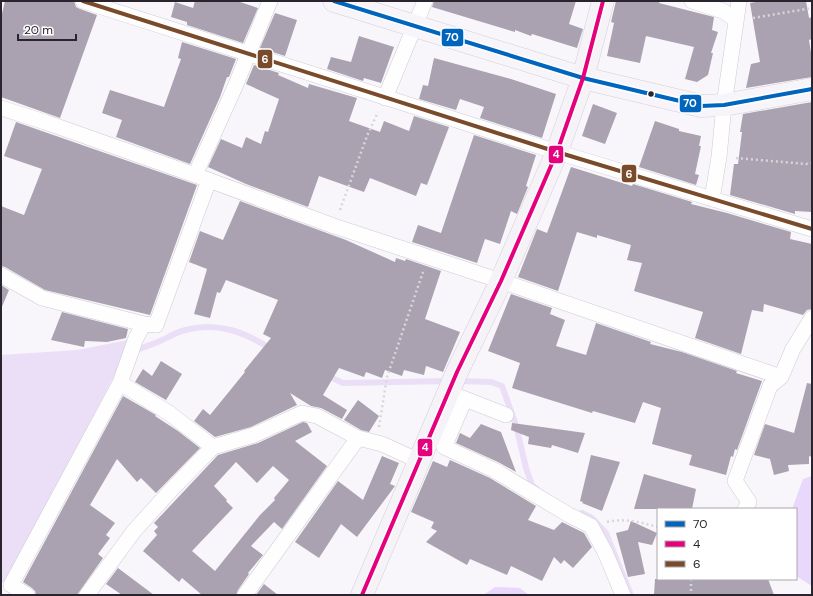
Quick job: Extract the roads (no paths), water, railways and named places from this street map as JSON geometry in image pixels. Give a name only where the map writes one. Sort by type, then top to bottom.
[{"type":"highway","points":[[362,595],[419,461],[455,388],[556,152],[583,78],[603,1]]},
{"type":"main road","points":[[334,1],[583,78],[701,106],[724,105],[812,89]]},
{"type":"street","points":[[83,1],[556,152],[812,229]]},
{"type":"street","points":[[1,275],[42,298],[144,324],[156,325],[202,177],[234,89],[270,1]]},
{"type":"street","points":[[385,98],[425,1]]},
{"type":"street","points":[[692,1],[722,10],[736,20]]},
{"type":"street","points":[[712,199],[719,157],[724,105],[739,1]]},
{"type":"street","points":[[1,108],[202,177],[334,226],[501,281],[781,377]]},
{"type":"street","points":[[746,508],[749,502],[735,481],[770,386],[781,377],[793,349],[812,318]]},
{"type":"street","points":[[26,595],[10,585],[120,383],[136,338],[144,324]]},
{"type":"street","points":[[120,383],[168,414],[213,447]]},
{"type":"street","points":[[506,415],[455,388],[444,447],[494,470],[569,515],[591,526],[605,552],[623,595]]},
{"type":"street","points":[[87,595],[134,531],[213,447],[254,435],[302,413],[317,416],[363,440],[382,444],[419,461]]},
{"type":"street","points":[[245,595],[363,440]]},
{"type":"waterway","points":[[133,351],[182,331],[206,327],[240,333],[271,349]]},
{"type":"waterway","points":[[326,375],[343,383],[449,381]]},
{"type":"waterway","points":[[458,381],[491,382],[502,386],[516,425],[526,468],[532,485],[537,489]]},
{"type":"waterway","points":[[582,513],[592,518],[606,533],[631,595]]}]
